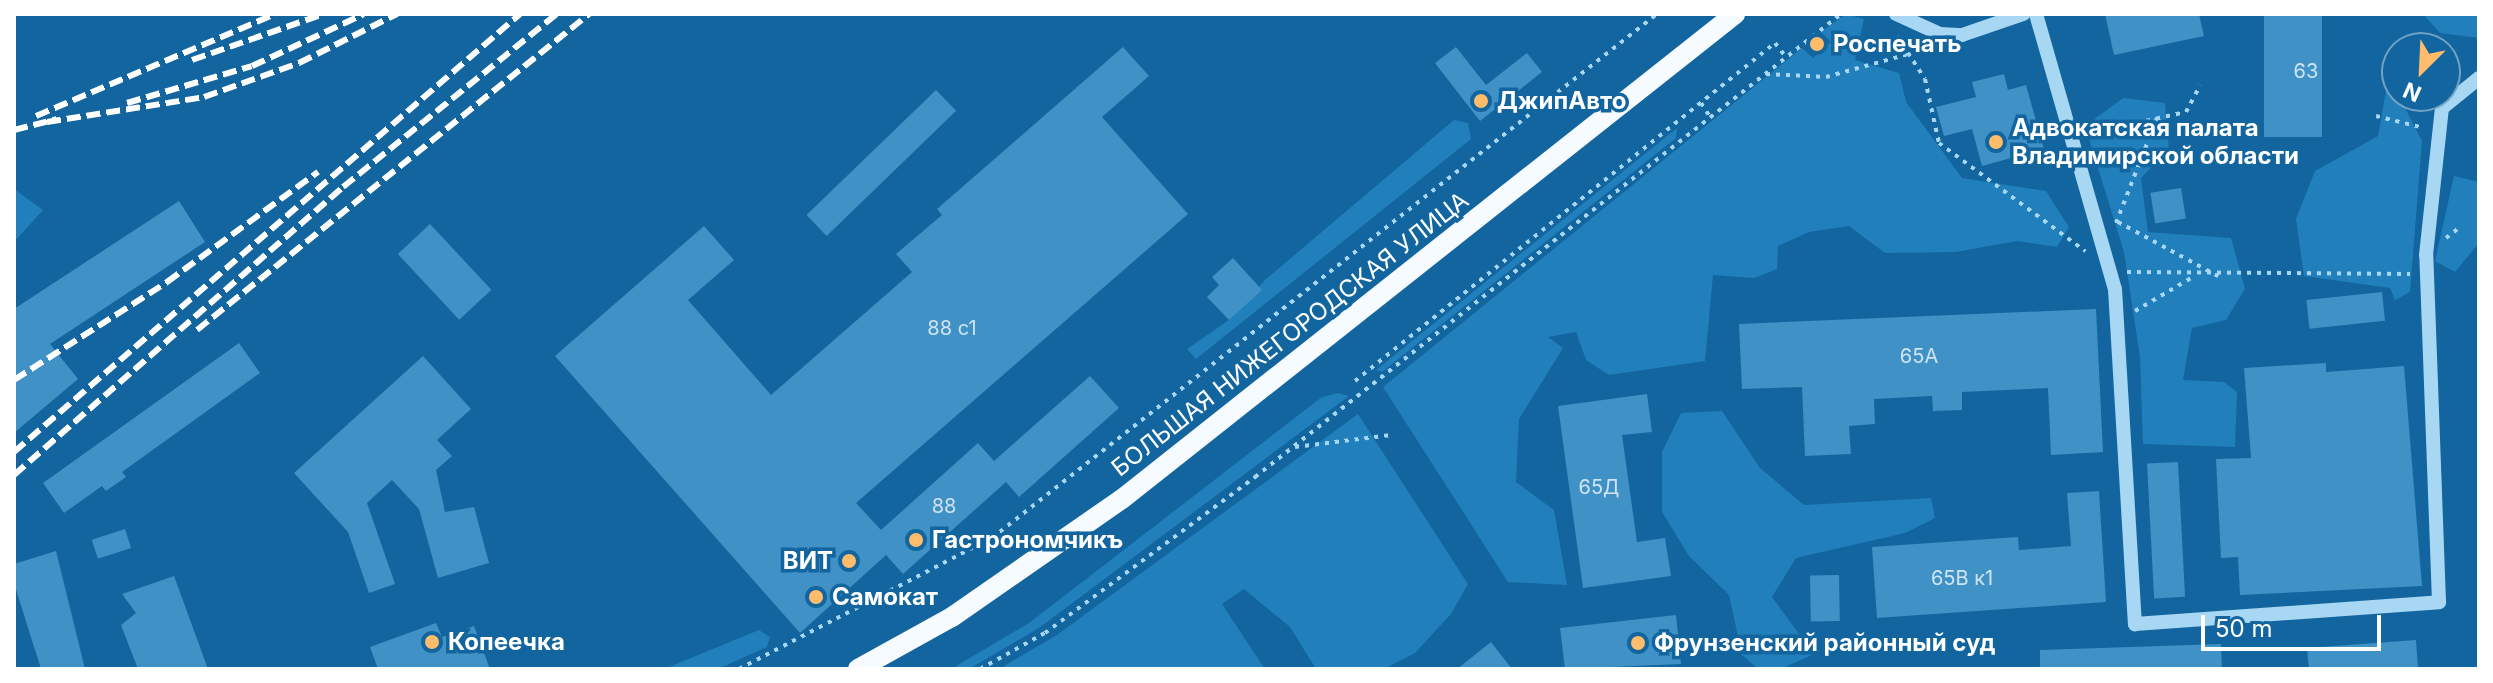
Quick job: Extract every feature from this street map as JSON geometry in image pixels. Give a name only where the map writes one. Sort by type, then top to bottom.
[{"type":"main road","name":"БОЛЬШАЯ НИЖЕГОРОДСКАЯ УЛИЦА","points":[[858,669],[952,617],[1122,499],[1735,14]]},
{"type":"lane","points":[[1896,14],[1940,34],[1962,35],[2023,14]]},
{"type":"lane","points":[[2036,14],[2110,271],[2119,320],[2135,624],[2439,602],[2425,274],[2442,108],[2479,78]]},
{"type":"path","points":[[739,669],[992,538],[1657,14]]},
{"type":"path","points":[[980,669],[1045,633],[1294,447],[1841,14]]},
{"type":"path","points":[[1355,381],[1775,43],[1786,57]]},
{"type":"path","points":[[1765,74],[1826,77],[1912,53],[1939,143],[2110,271],[2194,277],[2425,274]]},
{"type":"path","points":[[2073,138],[2186,112],[2200,86]]},
{"type":"path","points":[[1701,103],[1710,117]]},
{"type":"path","points":[[2376,116],[2438,132]]},
{"type":"path","points":[[2118,222],[2157,118]]},
{"type":"path","points":[[2098,227],[2118,222],[2221,277]]},
{"type":"path","points":[[2119,320],[2194,277]]},
{"type":"path","points":[[1294,447],[1391,435]]},
{"type":"shaded area","points":[[1846,14],[1864,19],[1855,60],[1899,73],[1906,102],[1962,178],[2046,191],[2069,227],[2057,247],[2017,241],[1956,252],[1885,253],[1849,226],[1809,232],[1778,246],[1777,269],[1754,278],[1713,275],[1705,361],[1609,375],[1586,360],[1576,332],[1548,337],[1563,348],[1519,419],[1516,482],[1554,510],[1567,585],[1508,582],[1383,387],[1802,48],[1813,58],[1831,42],[1821,32]]},
{"type":"shaded area","points":[[2423,14],[2479,14],[2479,38],[2461,36],[2461,32],[2439,32]]},
{"type":"shaded area","points":[[2123,98],[2165,103],[2169,149],[2141,178],[2148,232],[2231,238],[2245,289],[2226,320],[2192,328],[2183,380],[2224,382],[2237,392],[2235,447],[2143,444],[2140,357],[2124,252],[2085,126]]},
{"type":"shaded area","points":[[2382,112],[2407,112],[2422,141],[2410,292],[2395,300],[2390,288],[2304,276],[2296,219],[2315,171],[2378,136]]},
{"type":"shaded area","points":[[1454,120],[1468,123],[1471,139],[1196,359],[1187,349],[1229,320],[1265,280]]},
{"type":"shaded area","points":[[1677,128],[1676,138],[1382,372],[1376,370]]},
{"type":"shaded area","points":[[2454,176],[2479,182],[2479,243],[2455,272],[2435,261]]},
{"type":"shaded area","points":[[14,189],[43,210],[14,242]]},
{"type":"shaded area","points":[[1338,393],[1349,396],[1039,628],[969,669],[951,669],[1029,623],[1322,397]]},
{"type":"shaded area","points":[[1722,411],[1760,468],[1804,505],[1931,498],[1935,518],[1905,533],[1796,558],[1772,597],[1814,654],[1781,669],[1758,669],[1742,655],[1729,595],[1689,556],[1662,512],[1662,452],[1681,413]]},
{"type":"shaded area","points":[[1358,414],[1468,584],[1451,614],[1415,653],[1384,669],[1316,669],[1290,627],[1244,589],[1222,604],[1265,669],[999,669],[1057,635]]},
{"type":"shaded area","points":[[759,630],[770,637],[767,647],[718,669],[664,669]]},
{"type":"building","points":[[2105,14],[2199,14],[2204,36],[2114,55]]},
{"type":"building","points":[[2264,14],[2322,14],[2322,137],[2264,137]]},
{"type":"building","points":[[1123,47],[1149,76],[1102,117],[1188,214],[856,503],[881,530],[978,443],[994,461],[1090,376],[1119,408],[1019,497],[1006,482],[903,574],[886,555],[800,633],[555,356],[704,226],[734,260],[688,300],[771,395],[912,272],[896,254],[942,215],[937,209]]},
{"type":"building","points":[[1456,47],[1486,85],[1527,53],[1542,72],[1480,121],[1435,63]]},
{"type":"building","points":[[2004,74],[2008,90],[2026,85],[2044,149],[1982,166],[1972,129],[1944,136],[1936,107],[1976,97],[1972,82]]},
{"type":"building","points":[[936,90],[956,111],[827,236],[807,215]]},
{"type":"building","points":[[2181,188],[2186,219],[2155,223],[2150,193]]},
{"type":"building","points":[[179,201],[205,242],[50,344],[78,379],[14,433],[14,309]]},
{"type":"building","points":[[430,224],[491,290],[459,320],[398,254]]},
{"type":"building","points":[[1233,258],[1262,290],[1229,320],[1207,297],[1219,285],[1212,277]]},
{"type":"building","points":[[2382,292],[2385,321],[2309,329],[2306,300]]},
{"type":"building","points":[[2096,309],[2103,452],[2051,455],[2048,388],[1962,392],[1962,410],[1933,411],[1932,396],[1874,399],[1875,424],[1849,426],[1851,454],[1805,456],[1802,387],[1742,389],[1739,324]]},
{"type":"building","points":[[239,343],[260,373],[122,472],[126,477],[106,491],[102,486],[64,513],[43,483]]},
{"type":"building","points":[[423,356],[471,409],[437,440],[452,456],[436,470],[445,512],[474,507],[489,563],[438,578],[419,509],[392,480],[367,503],[395,584],[369,593],[348,532],[294,473]]},
{"type":"building","points":[[2326,363],[2326,372],[2404,366],[2422,586],[2240,595],[2238,557],[2221,558],[2216,459],[2251,458],[2244,368]]},
{"type":"building","points":[[1647,394],[1652,432],[1622,435],[1637,542],[1665,538],[1671,576],[1583,588],[1558,406]]},
{"type":"building","points":[[2178,462],[2185,597],[2154,598],[2147,464]]},
{"type":"building","points":[[2099,491],[2106,602],[1877,618],[1872,547],[2018,537],[2019,550],[2071,546],[2067,493]]},
{"type":"building","points":[[125,529],[131,548],[98,559],[92,540]]},
{"type":"building","points":[[56,551],[85,669],[41,669],[14,583],[14,564]]},
{"type":"building","points":[[1839,575],[1840,621],[1811,621],[1810,576]]},
{"type":"building","points":[[174,576],[208,669],[138,669],[121,625],[136,613],[122,594]]},
{"type":"building","points":[[1676,615],[1681,664],[1565,669],[1560,628]]},
{"type":"building","name":"Копеечка","points":[[436,623],[442,637],[474,626],[490,669],[378,669],[370,647]]},
{"type":"building","points":[[2416,640],[2418,669],[2309,669],[2307,648]]},
{"type":"building","points":[[1491,642],[1512,669],[1457,669]]},
{"type":"building","points":[[2221,644],[2222,669],[2040,669],[2040,650]]},
{"type":"railway","points":[[36,116],[275,14]]},
{"type":"railway","points":[[192,60],[323,14]]},
{"type":"railway","points":[[127,103],[252,66],[364,14]]},
{"type":"railway","points":[[47,122],[204,97],[299,63],[397,14]]},
{"type":"railway","points":[[14,452],[520,14]]},
{"type":"railway","points":[[14,475],[343,187],[557,14]]},
{"type":"railway","points":[[197,330],[589,14]]},
{"type":"railway","points":[[14,130],[57,119]]},
{"type":"railway","points":[[14,380],[167,282],[318,172]]},
{"type":"place","name":"Роспечать","points":[[1817,44]]},
{"type":"place","name":"ДжипАвто","points":[[1481,101]]},
{"type":"place","name":"Адвокатская палата Владимирской области","points":[[1996,142]]},
{"type":"place","name":"Гастрономчикъ","points":[[916,540]]},
{"type":"place","name":"ВИТ","points":[[849,561]]},
{"type":"place","name":"Самокат","points":[[816,597]]},
{"type":"place","name":"Копеечка","points":[[432,642]]},
{"type":"place","name":"Фрунзенский районный суд","points":[[1638,643]]}]
